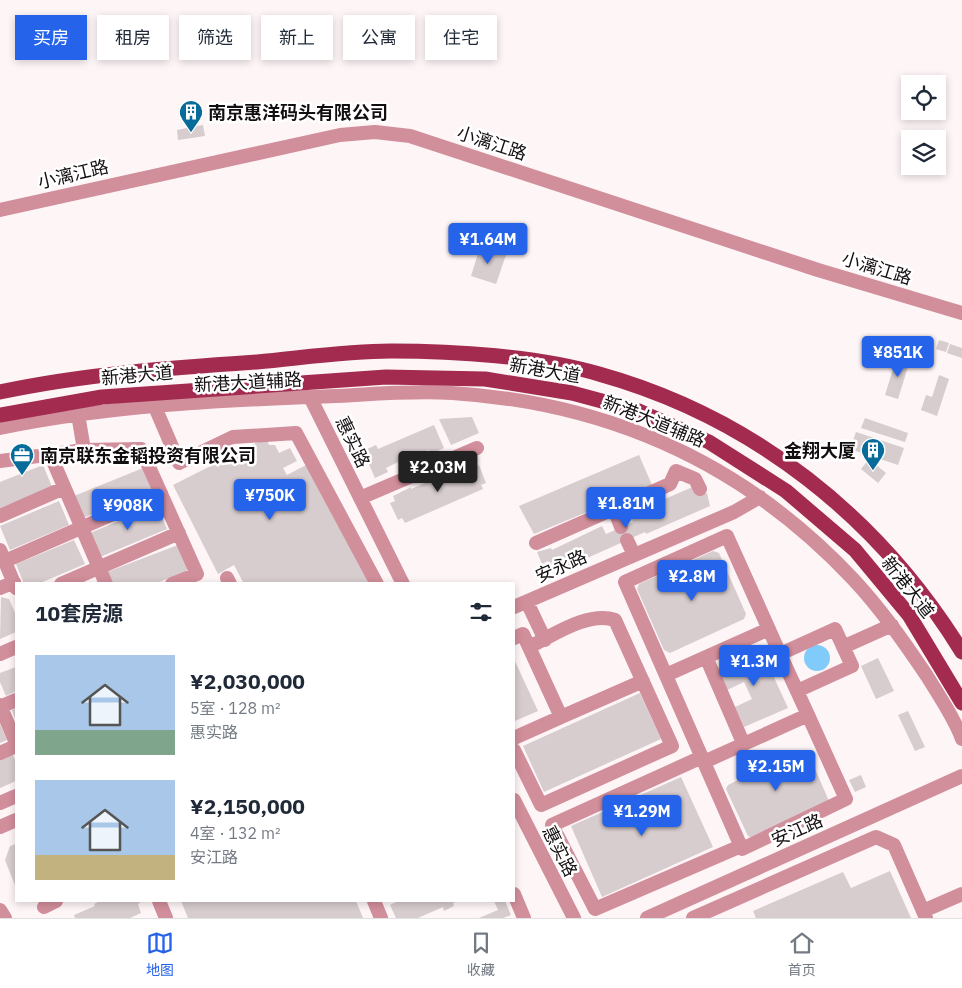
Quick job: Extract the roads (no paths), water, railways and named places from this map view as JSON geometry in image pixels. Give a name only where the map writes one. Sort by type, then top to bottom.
[{"type":"main road","name":"新港大道","points":[[0,392],[48,382],[139,371],[389,351],[515,358],[597,373],[659,393],[705,414],[789,464],[834,498],[876,540],[937,611],[962,652]]},
{"type":"main road","name":"新港大道","points":[[0,415],[102,396],[386,377],[486,379],[572,392],[638,411],[709,442],[786,492],[854,550],[909,615],[962,703]]},
{"type":"street","name":"小漓江路","points":[[0,210],[282,146],[340,135],[374,132],[410,136],[818,270],[962,313]]},
{"type":"street","name":"新港大道辅路","points":[[0,428],[78,414],[242,399],[381,392],[450,393],[522,399],[575,411],[645,434],[698,458],[742,484],[781,512],[828,552],[872,599],[937,691],[962,739]]},
{"type":"street","name":"惠实路","points":[[310,397],[403,582]]},
{"type":"street","points":[[155,407],[179,464],[233,436],[296,433],[376,582]]},
{"type":"street","points":[[78,414],[84,450]]},
{"type":"street","points":[[360,498],[477,448]]},
{"type":"street","points":[[0,461],[84,450],[141,449],[197,574],[177,582]]},
{"type":"street","points":[[50,454],[105,582]]},
{"type":"street","points":[[536,543],[670,484],[676,471],[695,479],[700,489]]},
{"type":"street","points":[[0,516],[64,488]]},
{"type":"street","points":[[0,588],[15,585],[2,556],[82,528],[161,493]]},
{"type":"street","name":"安永路","points":[[515,607],[734,512],[760,497]]},
{"type":"street","points":[[614,509],[634,555]]},
{"type":"street","points":[[65,582],[179,533]]},
{"type":"street","points":[[752,871],[741,847],[703,760],[666,675],[625,582],[727,536],[780,654],[808,715],[846,799],[741,847],[595,909],[552,825],[703,760],[744,744],[808,715]]},
{"type":"street","points":[[527,602],[545,640]]},
{"type":"street","points":[[515,752],[541,805],[672,746],[616,620],[604,616],[588,620],[529,647]]},
{"type":"street","points":[[843,647],[892,625]]},
{"type":"street","points":[[666,675],[769,629]]},
{"type":"street","points":[[780,654],[835,629],[852,666],[797,691]]},
{"type":"street","points":[[515,638],[523,634],[561,717]]},
{"type":"street","points":[[0,654],[15,647]]},
{"type":"street","points":[[706,657],[744,744]]},
{"type":"street","points":[[515,738],[642,680]]},
{"type":"street","points":[[15,700],[0,706],[15,742]]},
{"type":"street","points":[[0,753],[15,745]]},
{"type":"street","name":"安江路","points":[[647,918],[962,776]]},
{"type":"street","points":[[0,803],[15,796]]},
{"type":"street","name":"惠实路","points":[[515,802],[574,918]]},
{"type":"street","points":[[0,827],[15,820]]},
{"type":"street","points":[[693,918],[876,836],[894,845],[925,914],[962,894]]},
{"type":"street","points":[[515,896],[524,918]]},
{"type":"street","points":[[159,902],[166,918]]},
{"type":"street","points":[[374,902],[381,918]]},
{"type":"street","points":[[0,910],[5,918]]},
{"type":"water","points":[[817,645],[826,649],[830,658],[826,667],[817,671],[808,667],[804,658],[808,649]]},
{"type":"place","name":"南京惠洋码头有限公司","points":[[191,133]]},
{"type":"place","name":"金翔大厦","points":[[873,471]]},
{"type":"place","name":"南京联东金韬投资有限公司","points":[[22,476]]}]
